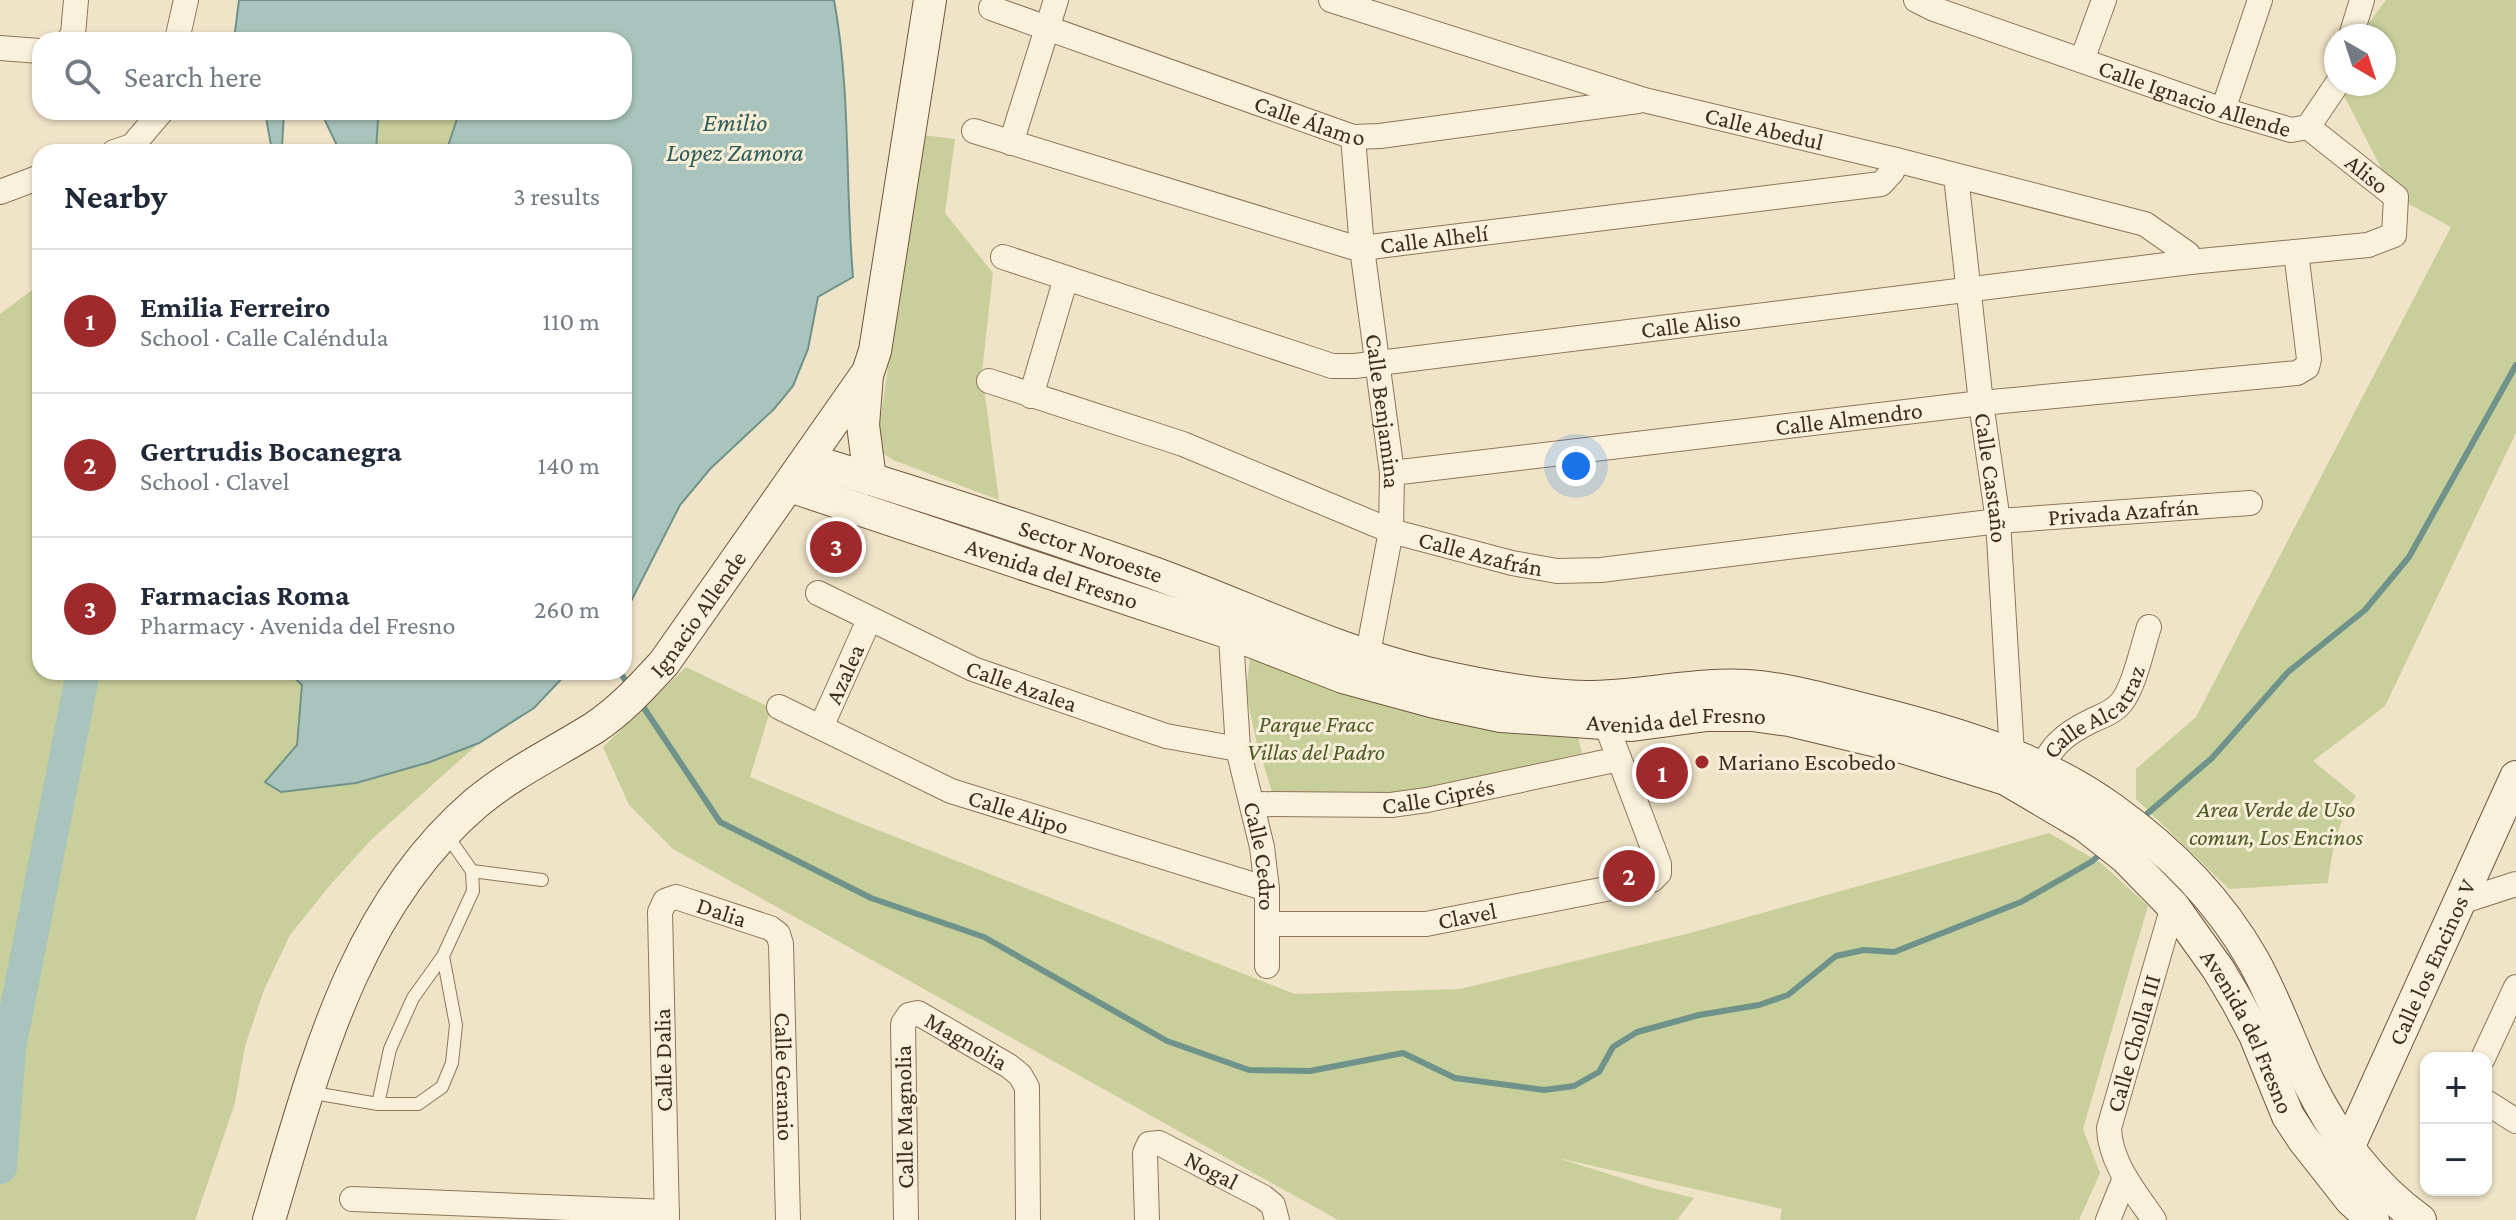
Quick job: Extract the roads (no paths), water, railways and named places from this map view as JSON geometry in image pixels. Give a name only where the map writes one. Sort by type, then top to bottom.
[{"type":"street","points":[[73,32],[76,0]]},
{"type":"street","points":[[179,32],[186,0]]},
{"type":"street","name":"Ignacio Allende","points":[[269,1220],[308,1092],[349,979],[370,935],[399,890],[423,857],[475,804],[514,774],[595,727],[628,703],[664,663],[868,372],[878,335],[930,0]]},
{"type":"street","points":[[1011,143],[1056,0]]},
{"type":"street","name":"Calle Abedul","points":[[1331,0],[1644,100],[2145,224],[2188,254],[2190,262]]},
{"type":"street","points":[[2082,60],[2104,0]]},
{"type":"street","points":[[2223,110],[2260,0]]},
{"type":"street","points":[[2355,24],[2362,0]]},
{"type":"street","name":"Calle Ignacio Allende","points":[[1929,3],[2223,110],[2291,130],[2308,127]]},
{"type":"street","name":"Calle Álamo","points":[[991,8],[1353,137],[1380,136],[1644,100]]},
{"type":"street","points":[[0,48],[32,50]]},
{"type":"street","points":[[2308,127],[2329,96]]},
{"type":"street","points":[[134,144],[154,120]]},
{"type":"street","name":"Aliso","points":[[2308,127],[2396,197],[2394,235]]},
{"type":"street","name":"Calle Alhelí","points":[[974,131],[1362,248],[1881,184],[1892,172],[1896,160]]},
{"type":"street","name":"Calle Benjamina","points":[[1353,137],[1362,248],[1392,473],[1391,531],[1365,670]]},
{"type":"street","name":"Calle Castaño","points":[[1956,176],[1981,403],[1998,521],[2023,773]]},
{"type":"street","points":[[0,192],[32,180]]},
{"type":"street","name":"Calle Aliso","points":[[1003,257],[1332,366],[1378,363],[2190,262],[2368,245],[2394,235]]},
{"type":"street","name":"Calle Almendro","points":[[1392,473],[1981,403],[2297,373],[2307,367],[2309,359],[2296,252]]},
{"type":"street","points":[[1031,396],[1066,278]]},
{"type":"street","points":[[868,372],[863,425],[870,479]]},
{"type":"street","name":"Calle Azafrán","points":[[989,381],[1183,444],[1391,531],[1512,563],[1557,571],[1601,570],[1998,521]]},
{"type":"street","name":"Sector Noroeste","points":[[809,460],[1150,572],[1230,618],[1295,631],[1365,670]]},
{"type":"street","name":"Avenida del Fresno","points":[[790,486],[1230,618]]},
{"type":"street","name":"Privada Azafrán","points":[[1998,521],[2250,503]]},
{"type":"street","name":"Calle Azalea","points":[[818,593],[973,669],[1166,736],[1238,749]]},
{"type":"street","name":"Calle Cedro","points":[[1230,618],[1238,749],[1262,847],[1267,889],[1267,966]]},
{"type":"street","name":"Azalea","points":[[821,727],[869,620]]},
{"type":"street","name":"Calle Alcatraz","points":[[2023,773],[2063,736],[2121,704],[2149,627]]},
{"type":"street","name":"Avenida del Fresno","points":[[1365,670],[1501,716],[1632,725],[1707,715],[1752,715],[1789,720],[2023,773]]},
{"type":"street","name":"Avenida del Fresno","points":[[1365,670],[1428,673],[1590,697],[1697,686],[1750,686],[1813,696],[1904,719],[2023,773],[2101,819],[2153,862],[2204,891],[2253,960],[2309,1082],[2348,1148],[2373,1178],[2420,1220]]},
{"type":"street","name":"Calle Alipo","points":[[779,707],[951,791],[1267,889]]},
{"type":"street","points":[[1606,724],[1619,759]]},
{"type":"street","name":"Calle Ciprés","points":[[1253,804],[1391,805],[1619,759]]},
{"type":"street","name":"Clavel","points":[[1268,924],[1426,924],[1652,880],[1659,873],[1659,864],[1619,759]]},
{"type":"street","name":"Calle los Encinos V","points":[[2348,1148],[2516,777]]},
{"type":"street","name":"Avenida del Fresno","points":[[2153,862],[2173,906],[2237,1001],[2255,1035],[2288,1116],[2351,1200],[2373,1220]]},
{"type":"street","points":[[2460,902],[2516,884]]},
{"type":"street","name":"Dalia","points":[[665,901],[676,897],[770,928],[778,934]]},
{"type":"street","name":"Calle Dalia","points":[[665,901],[660,912],[667,1216]]},
{"type":"street","name":"Calle Cholla III","points":[[2154,1220],[2125,1178],[2109,1140],[2109,1128],[2173,906]]},
{"type":"street","name":"Calle Geranio","points":[[778,934],[781,944],[788,1220]]},
{"type":"street","points":[[2486,1052],[2516,987]]},
{"type":"street","name":"Magnolia","points":[[909,1015],[918,1013],[1020,1075],[1027,1087],[1028,1220]]},
{"type":"street","name":"Calle Magnolia","points":[[906,1220],[903,1024],[909,1015]]},
{"type":"street","points":[[2492,1106],[2516,1121]]},
{"type":"street","name":"Nogal","points":[[1147,1220],[1145,1153],[1149,1144],[1159,1143],[1275,1212]]},
{"type":"street","points":[[2108,1220],[2125,1178]]},
{"type":"street","points":[[352,1199],[667,1216]]},
{"type":"lane","points":[[378,1104],[390,1049],[413,998],[443,956],[473,891],[472,871],[446,834]]},
{"type":"lane","points":[[472,871],[542,880]]},
{"type":"lane","points":[[308,1092],[378,1104],[418,1104],[442,1087],[452,1063],[456,1025],[443,956]]},
{"type":"water","name":"Emilio Lopez Zamora","points":[[239,0],[834,0],[843,69],[853,277],[818,297],[808,349],[793,386],[774,409],[710,469],[680,505],[632,599],[632,144],[449,144],[457,120],[632,120],[632,32],[235,32]]},
{"type":"water","points":[[266,120],[284,120],[282,144],[271,144]]},
{"type":"water","points":[[325,120],[378,120],[376,144],[336,144]]},
{"type":"water","points":[[297,680],[560,680],[534,708],[479,743],[430,762],[356,783],[281,792],[265,782],[297,745],[302,685]]},
{"type":"waterway","points":[[2141,819],[2212,758],[2288,672],[2365,610],[2409,557],[2516,365]]},
{"type":"waterway","points":[[0,1167],[9,1048],[81,680]]},
{"type":"waterway","points":[[625,680],[629,686]]},
{"type":"waterway","points":[[640,702],[720,822],[871,898],[984,937],[1167,1041],[1249,1070],[1310,1071],[1403,1053],[1455,1078],[1544,1090],[1574,1086],[1599,1072],[1613,1047],[1637,1032],[1699,1015],[1759,1005],[1788,995],[1836,956],[1864,950],[1894,952],[2021,902],[2102,853]]},
{"type":"place","name":"Farmacias Roma","points":[[836,547]]},
{"type":"place","name":"Mariano Escobedo","points":[[1702,762]]},
{"type":"place","name":"Emilia Ferreiro","points":[[1662,773]]},
{"type":"place","name":"Gertrudis Bocanegra","points":[[1629,876]]},
{"type":"park label","name":"Parque Fracc Villas del Padro","points":[[1316,738]]},
{"type":"park label","name":"Area Verde de Uso comun, Los Encinos","points":[[2276,823]]}]
